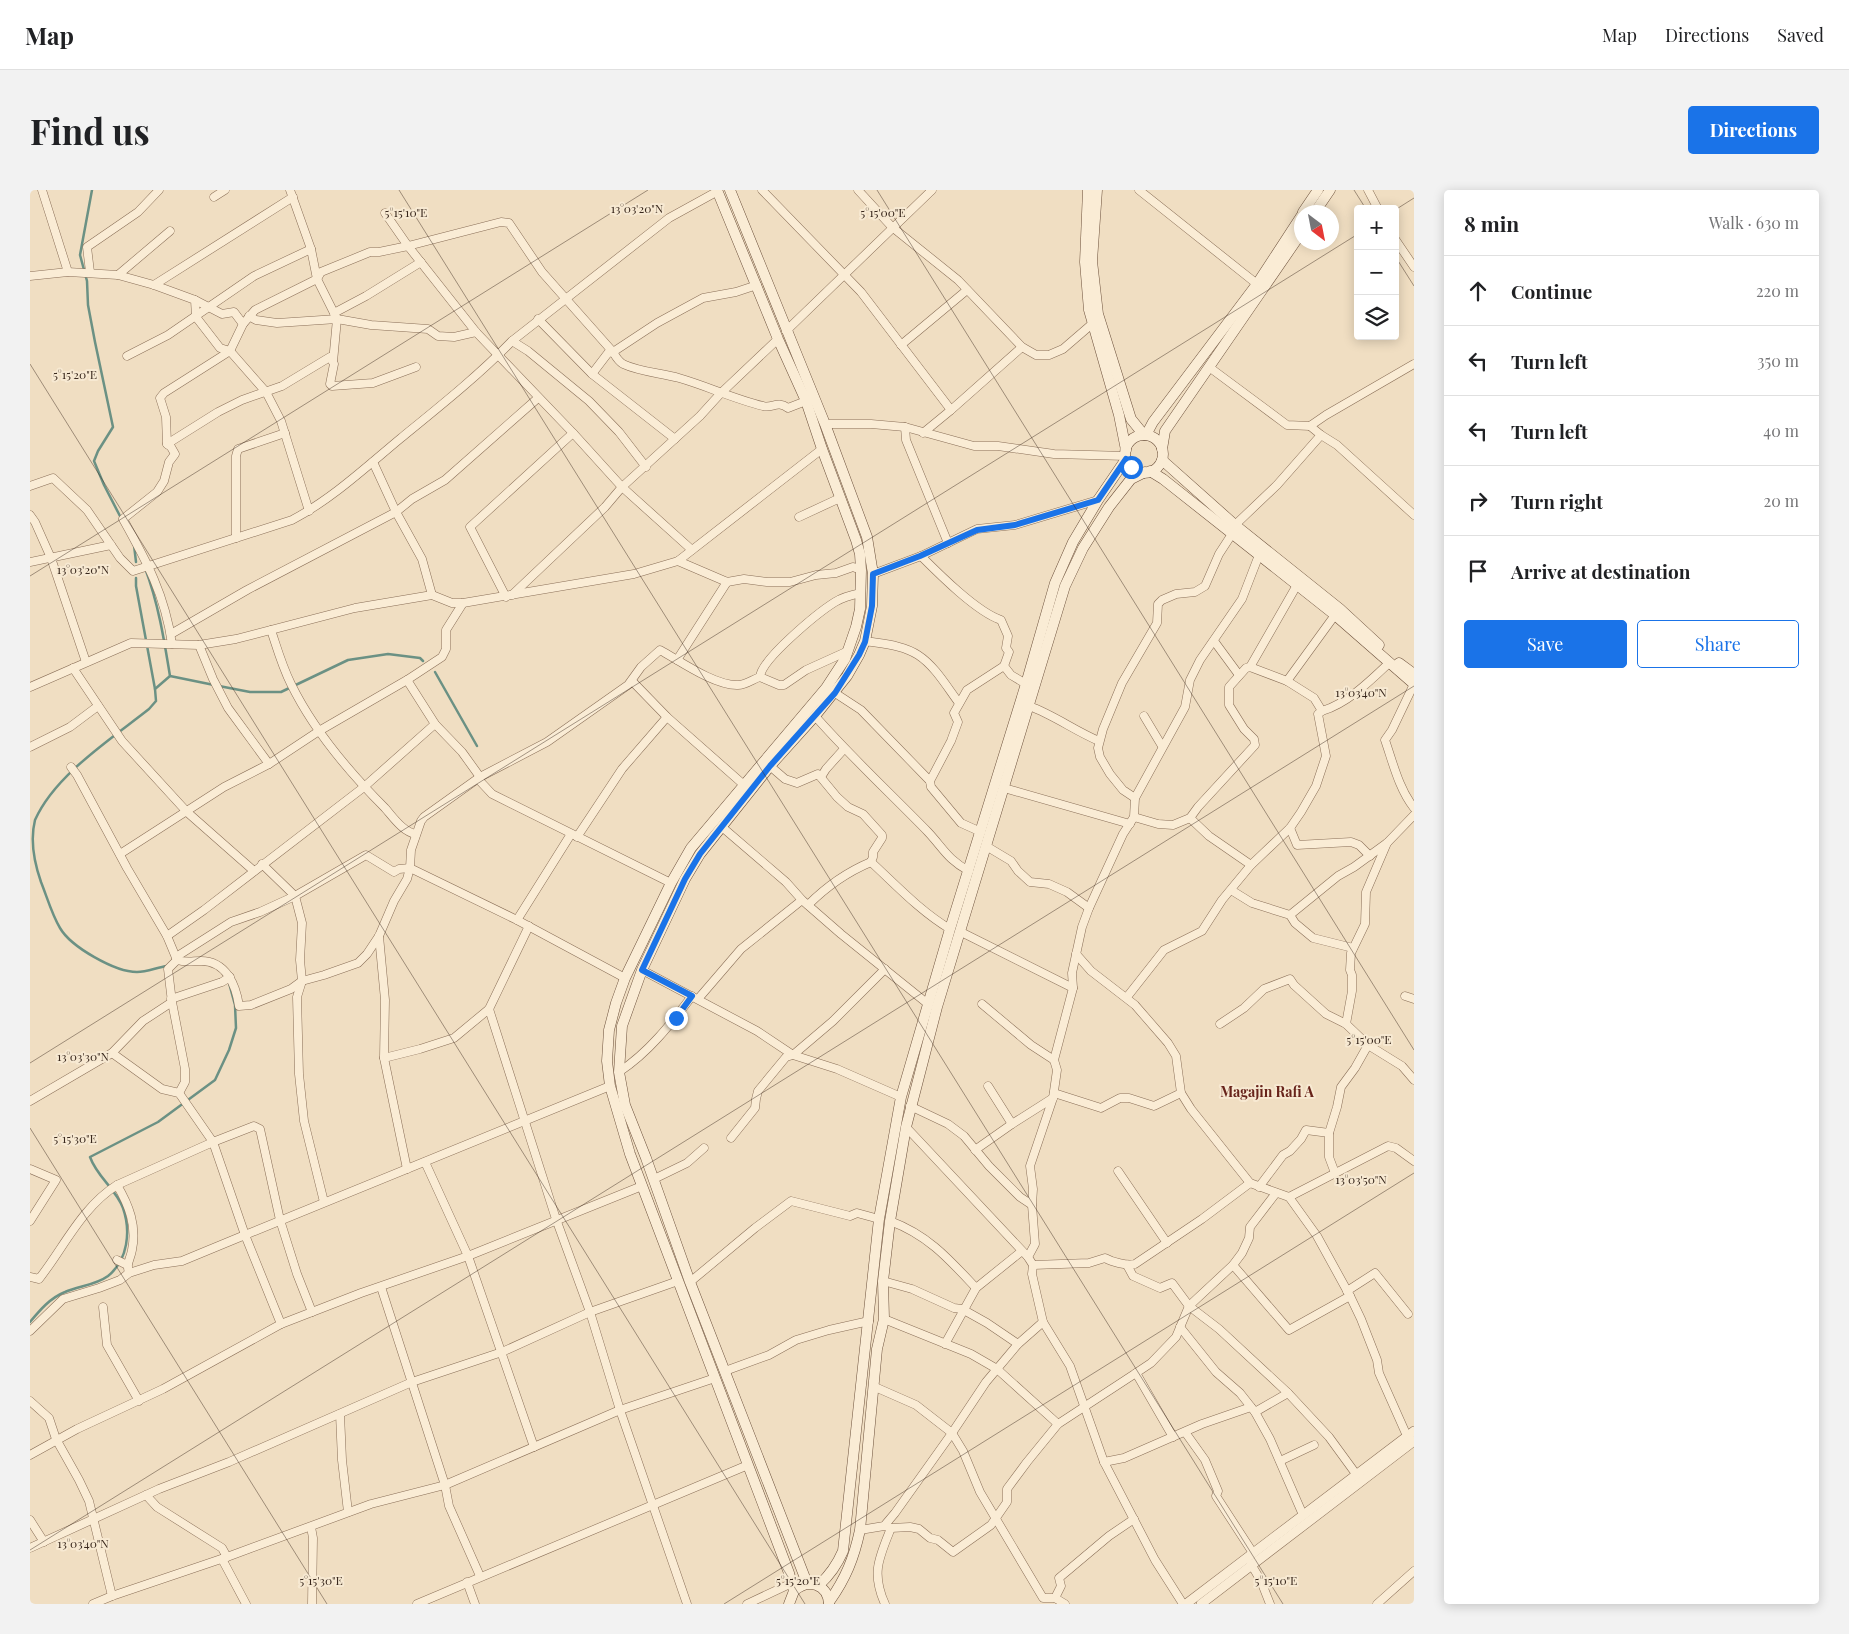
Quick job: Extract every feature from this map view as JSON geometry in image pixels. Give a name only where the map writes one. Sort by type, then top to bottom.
[{"type":"main road","points":[[730,190],[856,540],[861,570],[860,609],[845,659],[826,688],[691,848],[671,883],[625,978],[616,1003],[609,1030],[607,1061],[610,1086],[630,1154],[793,1587],[789,1604]]},
{"type":"main road","points":[[1088,190],[1085,262],[1089,310],[1119,415],[1128,463],[1135,470],[1148,472],[1163,479],[1234,530],[1340,609],[1394,659],[1414,674]]},
{"type":"main road","points":[[1097,190],[1092,261],[1098,314],[1131,419],[1145,435],[1156,439],[1162,448]]},
{"type":"main road","points":[[1308,205],[1318,190]]},
{"type":"main road","points":[[1320,205],[1330,190]]},
{"type":"main road","points":[[717,191],[757,285],[825,424],[867,537],[873,574],[872,606],[865,642],[835,693],[770,766],[700,854],[685,879],[642,970],[622,1026],[619,1072],[625,1105],[654,1179],[690,1282],[807,1583]]},
{"type":"main road","points":[[818,1585],[837,1565],[843,1551],[869,1321],[885,1220],[901,1097],[1055,583],[1073,542],[1126,455],[1132,440],[1145,435],[1257,284],[1294,226]]},
{"type":"main road","points":[[829,1603],[846,1576],[854,1556],[860,1530],[875,1387],[877,1349],[884,1319],[885,1220],[910,1106],[937,1006],[1065,586],[1083,548],[1122,490],[1131,479],[1157,467],[1162,460],[1165,432],[1294,244]]},
{"type":"main road","points":[[1162,460],[1260,555],[1335,615],[1414,684]]},
{"type":"main road","points":[[793,1587],[807,1583],[818,1585],[825,1590],[829,1603]]},
{"type":"street","points":[[42,190],[68,272]]},
{"type":"street","points":[[86,273],[87,247],[138,212],[159,190]]},
{"type":"street","points":[[214,197],[225,190]]},
{"type":"street","points":[[762,190],[861,292],[951,410]]},
{"type":"street","points":[[858,190],[892,227],[958,280],[1022,347],[1036,356],[1049,355],[1063,349],[1092,324]]},
{"type":"street","points":[[509,596],[605,507],[622,487],[700,416],[720,394],[932,190]]},
{"type":"street","points":[[1139,190],[1257,284]]},
{"type":"street","points":[[1368,190],[1376,205]]},
{"type":"street","points":[[30,486],[53,478],[87,510],[120,558],[133,571],[292,520],[309,511],[373,462],[499,355],[538,319],[669,218],[717,191]]},
{"type":"street","points":[[154,285],[291,194],[311,249],[317,279],[336,316],[334,364],[329,382],[332,386],[373,383],[416,367]]},
{"type":"street","points":[[385,213],[408,246],[476,332],[622,487],[692,550]]},
{"type":"street","points":[[172,644],[162,596],[149,565],[124,519],[157,492],[164,481],[169,462],[175,454],[167,444],[166,417],[160,398],[164,393],[230,351],[243,324],[255,310],[317,279],[321,272],[370,252],[408,246],[501,222],[509,223],[542,272],[613,352],[616,359],[650,372],[680,379],[720,394],[765,407],[773,404],[784,405],[788,408],[806,401]]},
{"type":"street","points":[[118,275],[170,232]]},
{"type":"street","points":[[1399,245],[1414,267]]},
{"type":"street","points":[[126,356],[152,344],[196,317],[254,276],[311,249]]},
{"type":"street","points":[[336,316],[421,262]]},
{"type":"street","points":[[30,276],[68,272],[118,275],[154,285],[195,300],[222,314],[234,312],[243,324]]},
{"type":"street","points":[[592,374],[605,355],[613,352],[656,323],[703,298],[736,292],[757,285]]},
{"type":"street","points":[[901,345],[967,290]]},
{"type":"street","points":[[195,300],[196,317],[220,348],[230,351],[266,392],[285,433],[309,511]]},
{"type":"street","points":[[249,316],[256,320],[278,322],[336,316],[371,325],[428,329],[438,336],[454,338],[476,332]]},
{"type":"street","points":[[538,319],[592,374],[675,439]]},
{"type":"street","points":[[512,341],[528,351],[588,401],[618,432],[646,467]]},
{"type":"street","points":[[922,433],[1022,347]]},
{"type":"street","points":[[167,444],[218,412],[242,400],[282,386],[330,357],[333,362]]},
{"type":"street","points":[[1209,367],[1288,425],[1310,426],[1414,364]]},
{"type":"street","points":[[171,634],[247,590],[396,512],[412,499],[445,480],[538,398]]},
{"type":"street","points":[[825,424],[871,424],[905,427],[974,446],[998,446],[1054,454],[1126,455]]},
{"type":"street","points":[[1310,426],[1321,436],[1337,445],[1414,515]]},
{"type":"street","points":[[905,427],[906,440],[948,543]]},
{"type":"street","points":[[236,538],[236,456],[238,449],[285,433]]},
{"type":"street","points":[[509,596],[470,527],[573,433]]},
{"type":"street","points":[[1135,798],[1116,781],[1100,757],[1098,751],[1099,741],[1122,683],[1157,623],[1158,604],[1162,600],[1176,594],[1195,592],[1205,586],[1219,554],[1234,530],[1321,436]]},
{"type":"street","points":[[31,686],[131,643],[199,646],[236,639],[355,608],[432,595],[463,604],[634,574],[678,561],[822,449]]},
{"type":"street","points":[[373,462],[396,512],[422,559],[432,595]]},
{"type":"street","points":[[799,517],[840,498]]},
{"type":"street","points":[[873,574],[920,556],[977,530],[1015,525],[1098,500]]},
{"type":"street","points":[[30,515],[51,558],[86,662]]},
{"type":"street","points":[[30,562],[112,545]]},
{"type":"street","points":[[1054,1060],[1073,988],[1072,973],[1082,927],[1089,908],[1123,834],[1132,820],[1135,798],[1185,707],[1190,680],[1242,599],[1260,555]]},
{"type":"street","points":[[920,556],[984,613],[1001,620],[1008,636],[1006,648],[1008,652],[1004,666],[967,690],[958,703],[954,713],[958,722],[951,741],[930,781]]},
{"type":"street","points":[[678,561],[727,582],[744,579],[790,582],[816,575],[836,573],[853,567],[861,570]]},
{"type":"street","points":[[676,660],[727,582]]},
{"type":"street","points":[[1004,788],[1132,820],[1173,825],[1190,818],[1255,745],[1254,739],[1244,729],[1229,705],[1229,687],[1239,675],[1250,667],[1298,585]]},
{"type":"street","points":[[71,767],[177,958],[184,962],[211,962],[223,968],[230,977],[237,994],[239,1006],[251,1005],[291,989],[302,981],[358,963],[367,954],[379,936],[406,879],[410,868],[411,850],[424,817],[479,778],[547,742],[628,685],[641,667],[660,650],[693,670],[715,680],[738,686],[760,676],[762,667],[812,619],[836,602],[850,595],[861,593]]},
{"type":"street","points":[[120,854],[224,787],[269,764],[319,731],[408,680],[442,657],[446,649],[446,630],[463,604]]},
{"type":"street","points":[[1287,682],[1335,615]]},
{"type":"street","points":[[271,630],[291,684],[319,731],[341,762],[406,830],[416,834]]},
{"type":"street","points":[[1214,641],[1239,675]]},
{"type":"street","points":[[865,642],[892,645],[918,655],[929,664],[958,703]]},
{"type":"street","points":[[199,646],[228,708],[269,764]]},
{"type":"street","points":[[760,676],[779,685],[784,685],[806,670],[848,651]]},
{"type":"street","points":[[1127,998],[1164,950],[1202,930],[1222,900],[1251,865],[1290,828],[1316,786],[1326,756],[1318,714],[1364,687],[1389,663]]},
{"type":"street","points":[[1004,666],[1011,675],[1026,684]]},
{"type":"street","points":[[1250,667],[1287,682],[1314,698],[1322,711]]},
{"type":"street","points":[[73,668],[122,741],[187,812],[254,871]]},
{"type":"street","points":[[408,680],[435,724],[462,752],[492,794],[671,883]]},
{"type":"street","points":[[632,681],[667,717],[744,785]]},
{"type":"street","points":[[1414,684],[1392,730],[1384,740],[1399,783],[1414,808]]},
{"type":"street","points":[[835,693],[861,710],[930,781],[931,787],[961,823],[981,832]]},
{"type":"street","points":[[30,747],[70,727],[98,706]]},
{"type":"street","points":[[1029,706],[1047,712],[1080,733],[1099,741]]},
{"type":"street","points":[[815,716],[844,749],[930,834],[956,864],[968,872]]},
{"type":"street","points":[[1144,716],[1162,746]]},
{"type":"street","points":[[517,920],[574,835],[622,770],[667,717]]},
{"type":"street","points":[[166,936],[204,910],[364,787],[435,724]]},
{"type":"street","points":[[821,777],[844,749]]},
{"type":"street","points":[[619,1072],[658,1040],[695,997],[741,949],[844,875],[871,862],[873,852],[882,835],[863,814],[848,808],[822,781],[818,774],[797,783],[785,779],[770,766]]},
{"type":"street","points":[[1290,915],[1338,876],[1370,856],[1414,815]]},
{"type":"street","points":[[1190,818],[1209,836],[1251,865]]},
{"type":"street","points":[[722,827],[786,882],[841,934],[928,1004]]},
{"type":"street","points":[[1290,828],[1297,845],[1351,842],[1359,845],[1370,856]]},
{"type":"street","points":[[1346,1024],[1352,991],[1352,975],[1350,970],[1353,948],[1365,924],[1366,892],[1387,842]]},
{"type":"street","points":[[986,846],[1010,861],[1030,882],[1049,884],[1067,892],[1089,908]]},
{"type":"street","points":[[180,1096],[185,1069],[168,969],[177,958],[231,922],[260,912],[295,896],[364,855],[368,855],[394,872],[399,869],[410,868],[529,926],[625,978]]},
{"type":"street","points":[[871,862],[896,887],[936,921],[950,929]]},
{"type":"street","points":[[262,864],[295,896],[302,923],[300,960],[302,981],[298,997],[301,1093],[304,1121],[324,1202]]},
{"type":"street","points":[[1231,890],[1252,903],[1290,915],[1295,923],[1313,938],[1353,948]]},
{"type":"street","points":[[384,1058],[420,1050],[454,1038],[489,1009],[529,926]]},
{"type":"street","points":[[961,932],[1073,988]]},
{"type":"street","points":[[379,936],[385,1000],[384,1058],[407,1169]]},
{"type":"street","points":[[1076,954],[1091,971],[1127,998],[1176,1056],[1181,1093],[1191,1109],[1250,1183],[1289,1197],[1317,1236],[1349,1294],[1377,1360],[1379,1373],[1385,1388],[1412,1440]]},
{"type":"street","points":[[731,1138],[755,1108],[758,1091],[786,1057],[793,1055],[833,1021],[885,969]]},
{"type":"street","points":[[642,970],[757,1031],[793,1055],[837,1070],[901,1097]]},
{"type":"street","points":[[30,1101],[112,1053],[143,1021],[172,1000],[222,982],[230,977]]},
{"type":"street","points":[[1220,1024],[1244,1008],[1264,989],[1290,979],[1326,1014],[1346,1024],[1368,1045],[1402,1066],[1414,1080]]},
{"type":"street","points":[[1405,996],[1414,999]]},
{"type":"street","points":[[945,1344],[962,1310],[976,1288],[1025,1254],[1034,1244],[1033,1189],[1030,1166],[1054,1096],[1058,1070],[1054,1060],[1031,1045],[982,1004]]},
{"type":"street","points":[[489,1009],[556,1219],[590,1312],[620,1410],[687,1604]]},
{"type":"street","points":[[1335,1172],[1329,1157],[1329,1133],[1337,1107],[1340,1087],[1355,1068],[1368,1045]]},
{"type":"street","points":[[112,1053],[162,1089],[180,1096],[213,1142],[245,1235],[281,1324]]},
{"type":"street","points":[[30,1331],[63,1299],[99,1288],[120,1280],[129,1273],[154,1265],[182,1262],[280,1220],[610,1086]]},
{"type":"street","points":[[988,1086],[1012,1124]]},
{"type":"street","points":[[975,1150],[1054,1096],[1101,1108],[1120,1098],[1128,1098],[1154,1106],[1181,1093]]},
{"type":"street","points":[[910,1106],[948,1124],[964,1136],[975,1150],[1020,1196],[1032,1205]]},
{"type":"street","points":[[30,1277],[39,1279],[84,1214],[117,1184],[254,1126],[260,1128],[280,1220],[297,1274],[312,1312]]},
{"type":"street","points":[[906,1127],[1025,1254],[1033,1265],[1032,1274],[1043,1322],[1070,1366],[1104,1462],[1156,1560],[1185,1604],[1356,1474],[1412,1440]]},
{"type":"street","points":[[1259,1187],[1283,1155],[1290,1151],[1301,1139],[1306,1130],[1329,1133]]},
{"type":"street","points":[[1289,1197],[1388,1146],[1396,1148],[1414,1161]]},
{"type":"street","points":[[654,1179],[687,1163],[704,1148]]},
{"type":"street","points":[[425,1162],[468,1256],[534,1447]]},
{"type":"street","points":[[30,1169],[56,1180],[30,1220]]},
{"type":"street","points":[[1118,1171],[1167,1242]]},
{"type":"street","points":[[1126,1265],[1135,1264],[1250,1183]]},
{"type":"street","points":[[117,1184],[128,1203],[132,1222],[134,1237],[132,1252],[127,1265],[129,1273]]},
{"type":"street","points":[[30,1455],[56,1439],[139,1401],[281,1324],[468,1256],[642,1186]]},
{"type":"street","points":[[860,1530],[887,1527],[919,1529],[930,1538],[938,1540],[952,1552],[991,1524],[1007,1502],[1007,1489],[1026,1462],[1058,1424],[1151,1363],[1176,1337],[1189,1306],[1233,1265],[1242,1253],[1249,1238],[1250,1227],[1254,1220],[1276,1193]]},
{"type":"street","points":[[690,1282],[791,1201],[850,1216],[857,1213],[910,1228],[942,1252],[976,1288]]},
{"type":"street","points":[[1033,1265],[1089,1264],[1105,1258],[1112,1262],[1118,1261],[1126,1265],[1133,1276],[1160,1288],[1172,1283],[1189,1306],[1219,1329],[1288,1393],[1329,1437],[1356,1474]]},
{"type":"street","points":[[117,1260],[127,1265]]},
{"type":"street","points":[[1233,1265],[1289,1330],[1349,1294],[1375,1273],[1408,1314]]},
{"type":"street","points":[[30,1548],[146,1495],[412,1382],[502,1352],[590,1312],[678,1281]]},
{"type":"street","points":[[883,1281],[912,1289],[962,1310],[987,1323],[1018,1344]]},
{"type":"street","points":[[382,1287],[445,1485],[449,1506],[480,1576]]},
{"type":"street","points":[[103,1307],[107,1344],[139,1401]]},
{"type":"street","points":[[884,1319],[971,1354],[997,1369],[1058,1424]]},
{"type":"street","points":[[725,1371],[769,1355],[796,1340],[869,1321]]},
{"type":"street","points":[[885,1604],[877,1579],[887,1527],[986,1382],[1018,1344],[1043,1322]]},
{"type":"street","points":[[1180,1327],[1216,1372],[1240,1393],[1253,1410],[1270,1439],[1303,1514]]},
{"type":"street","points":[[1136,1373],[1173,1437]]},
{"type":"street","points":[[93,1604],[371,1504],[445,1485],[620,1410],[715,1378]]},
{"type":"street","points":[[875,1387],[916,1406],[952,1433],[980,1492],[1043,1598],[1055,1598],[1065,1604]]},
{"type":"street","points":[[1104,1462],[1124,1458],[1185,1432],[1253,1410],[1288,1393]]},
{"type":"street","points":[[30,1401],[49,1418],[56,1439],[89,1501],[112,1596]]},
{"type":"street","points":[[340,1414],[342,1460],[348,1512]]},
{"type":"street","points":[[1185,1432],[1205,1460],[1218,1491],[1216,1496],[1253,1553]]},
{"type":"street","points":[[1201,1604],[1412,1440]]},
{"type":"street","points":[[1280,1461],[1314,1445]]},
{"type":"street","points":[[417,1604],[748,1465]]},
{"type":"street","points":[[146,1495],[157,1507],[222,1548],[224,1558],[246,1604]]},
{"type":"street","points":[[1055,1598],[1061,1586],[1059,1578],[1109,1536],[1134,1519]]},
{"type":"street","points":[[30,1520],[44,1542]]},
{"type":"street","points":[[311,1527],[313,1538],[312,1604]]},
{"type":"street","points":[[1252,1564],[1270,1604]]},
{"type":"street","points":[[1377,1604],[1414,1571]]},
{"type":"street","points":[[467,1582],[475,1604]]},
{"type":"street","points":[[747,1604],[793,1587]]},
{"type":"waterway","points":[[92,190],[80,255],[87,281],[88,305],[113,427],[94,461],[121,518]]},
{"type":"waterway","points":[[134,545],[136,562]]},
{"type":"waterway","points":[[145,568],[157,607],[170,676],[155,689],[156,701],[149,709],[85,759],[56,788],[35,820],[33,843],[39,874],[52,912],[60,928],[74,943],[94,957],[128,971],[141,972],[167,966]]},
{"type":"waterway","points":[[136,578],[155,689]]},
{"type":"waterway","points":[[219,686],[250,692],[281,692],[348,660],[388,654],[420,658],[423,661]]},
{"type":"waterway","points":[[435,672],[477,746]]},
{"type":"waterway","points":[[170,676],[214,685]]},
{"type":"waterway","points":[[30,1322],[50,1301],[65,1292],[103,1279],[120,1262],[124,1254],[127,1235],[123,1208],[116,1195],[97,1171],[90,1157],[158,1122],[215,1080],[229,1050],[236,1028],[235,1005],[229,983]]},
{"type":"district","name":"Magajin Rafi A","points":[[1267,1092]]},
{"type":"route","points":[[676,1018],[692,996],[642,970],[661,927],[700,854],[770,766],[835,693],[847,676],[865,642],[872,606],[873,574],[920,556],[977,530],[1015,525],[1098,500],[1126,459],[1131,467]]}]
